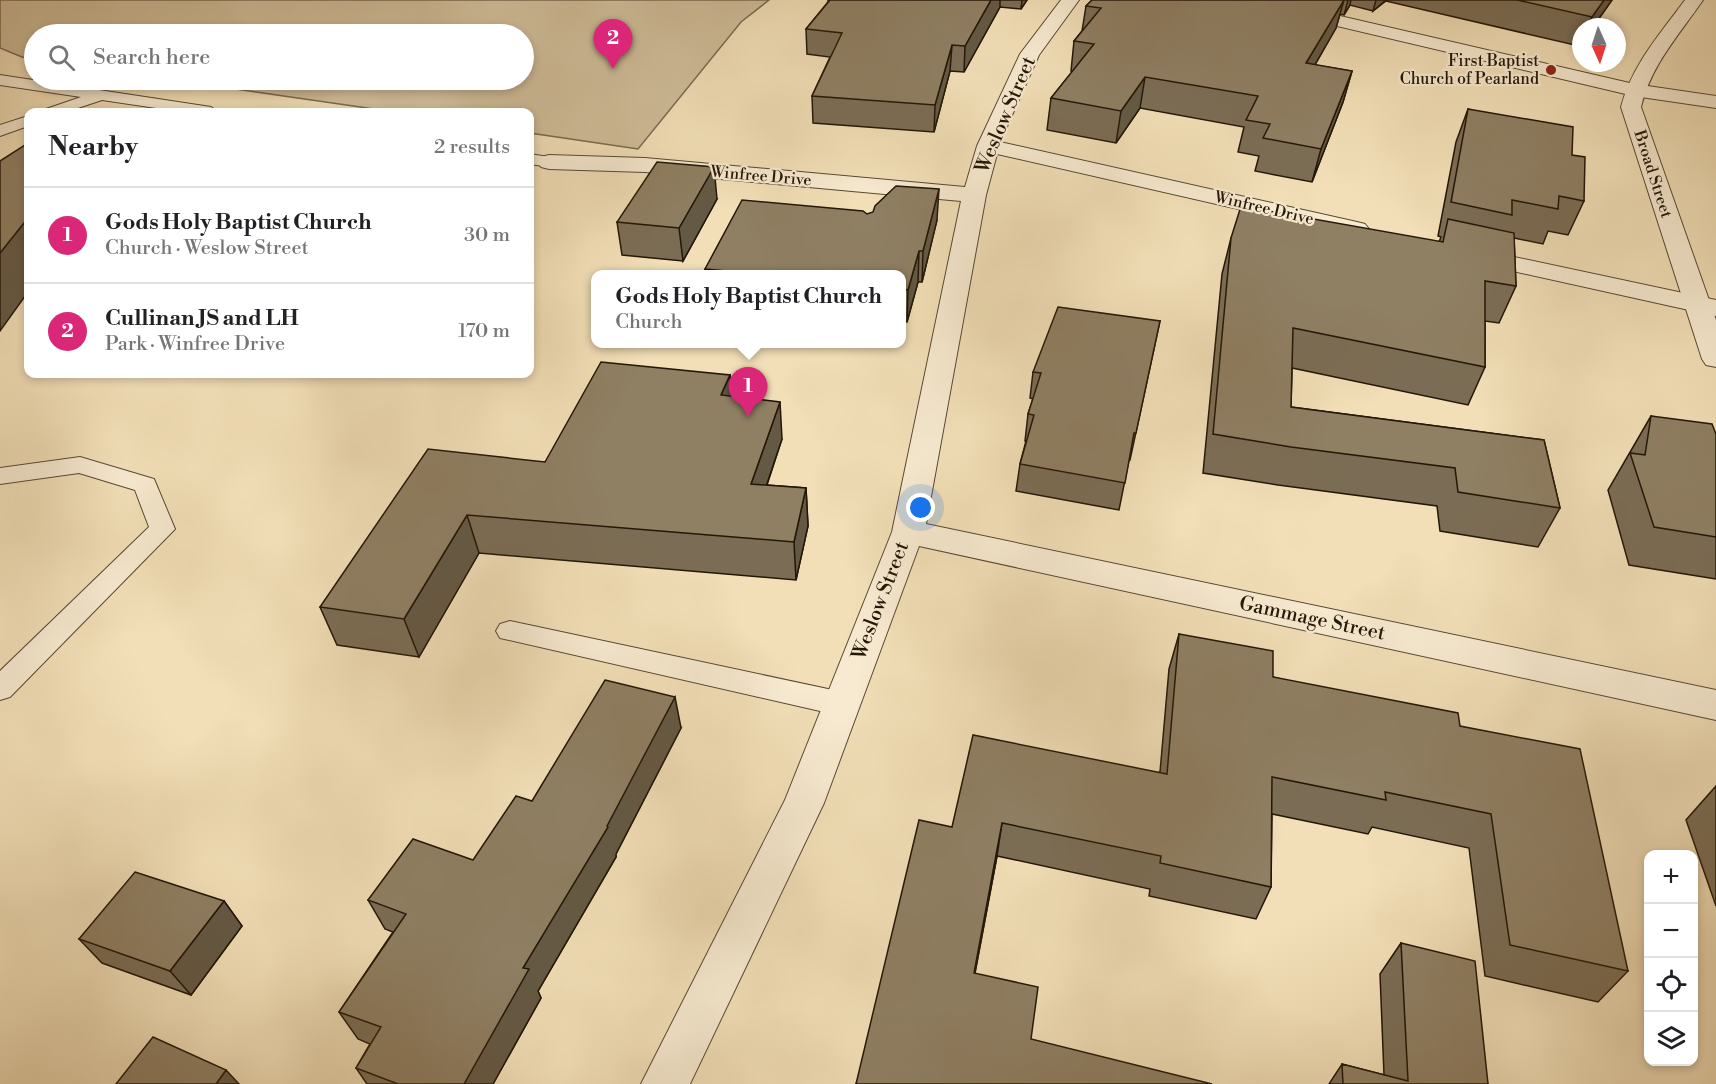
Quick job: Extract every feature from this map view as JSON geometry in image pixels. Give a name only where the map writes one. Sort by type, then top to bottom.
[{"type":"street","name":"Weslow Street","points":[[665,1084],[804,803],[908,532],[974,195],[988,146],[1030,54],[1070,0]]},
{"type":"street","points":[[1248,0],[1634,90],[1716,102]]},
{"type":"street","points":[[1634,90],[1641,76],[1694,0]]},
{"type":"street","name":"Broad Street","points":[[1634,90],[1631,108],[1707,307],[1716,359]]},
{"type":"street","name":"Winfree Drive","points":[[988,146],[1383,235]]},
{"type":"street","name":"Winfree Drive","points":[[539,160],[645,165],[974,195]]},
{"type":"street","points":[[1453,250],[1707,307]]},
{"type":"street","name":"Gammage Street","points":[[908,532],[1716,705]]},
{"type":"lane","points":[[0,80],[24,84]]},
{"type":"lane","points":[[62,90],[182,108]]},
{"type":"lane","points":[[64,108],[99,96]]},
{"type":"lane","points":[[142,108],[153,104]]},
{"type":"lane","points":[[0,131],[24,122]]},
{"type":"lane","points":[[0,476],[80,465],[145,485],[162,529],[0,689]]},
{"type":"lane","points":[[510,631],[842,704]]},
{"type":"shaded area","points":[[0,0],[769,0],[741,22],[638,149],[534,134],[534,108],[367,108],[242,90],[534,90],[534,24],[24,24],[24,57],[0,48]]},
{"type":"building","points":[[830,0],[991,0],[965,46],[952,45],[935,105],[812,96],[842,33],[806,29]]},
{"type":"building","points":[[1092,0],[1344,0],[1306,63],[1352,71],[1321,149],[1263,138],[1270,124],[1246,120],[1258,96],[1145,77],[1121,111],[1051,98],[1094,44],[1074,41],[1101,8],[1086,6]]},
{"type":"building","points":[[1517,0],[1604,0],[1592,17]]},
{"type":"building","points":[[1468,109],[1573,127],[1572,155],[1585,157],[1584,201],[1559,196],[1558,209],[1512,200],[1512,215],[1451,202]]},
{"type":"building","points":[[24,146],[24,223],[0,253],[0,161]]},
{"type":"building","points":[[657,162],[714,167],[679,228],[617,222]]},
{"type":"building","points":[[896,186],[939,189],[923,251],[919,251],[908,290],[906,290],[906,270],[705,269],[742,200],[863,211],[867,214],[873,212],[875,206]]},
{"type":"building","points":[[1241,206],[1443,242],[1448,219],[1514,233],[1516,286],[1485,281],[1485,367],[1293,328],[1291,407],[1544,440],[1560,508],[1458,492],[1455,468],[1291,447],[1213,434],[1231,238]]},
{"type":"building","points":[[1058,307],[1160,321],[1125,483],[1020,464],[1034,415],[1028,414],[1041,373],[1033,372]]},
{"type":"building","points":[[601,362],[730,375],[721,395],[780,402],[751,484],[806,488],[794,542],[467,515],[404,619],[320,607],[428,449],[545,462]]},
{"type":"building","points":[[1651,416],[1712,424],[1716,434],[1716,537],[1654,527],[1630,453],[1645,455]]},
{"type":"building","points":[[1179,634],[1273,651],[1273,677],[1458,713],[1460,726],[1580,749],[1628,971],[1510,945],[1491,814],[1385,792],[1386,800],[1272,777],[1271,887],[1160,863],[1161,856],[1002,823],[974,973],[1038,987],[1031,1039],[1212,1084],[856,1084],[919,820],[952,827],[973,735],[1167,774]]},
{"type":"building","points":[[605,680],[675,697],[608,827],[523,968],[529,969],[464,1084],[398,1084],[356,1068],[381,1027],[339,1012],[406,914],[368,900],[413,839],[473,860],[516,796],[532,801]]},
{"type":"building","points":[[135,872],[224,901],[170,971],[79,939]]},
{"type":"building","points":[[1401,943],[1475,961],[1488,1084],[1343,1084],[1342,1064],[1408,1081]]},
{"type":"building","points":[[153,1037],[226,1070],[216,1084],[116,1084]]},
{"type":"place","name":"Cullinan JS and LH","points":[[613,69]]},
{"type":"place","name":"First Baptist Church of Pearland","points":[[1551,70]]},
{"type":"place","name":"Gods Holy Baptist Church","points":[[748,417]]}]
